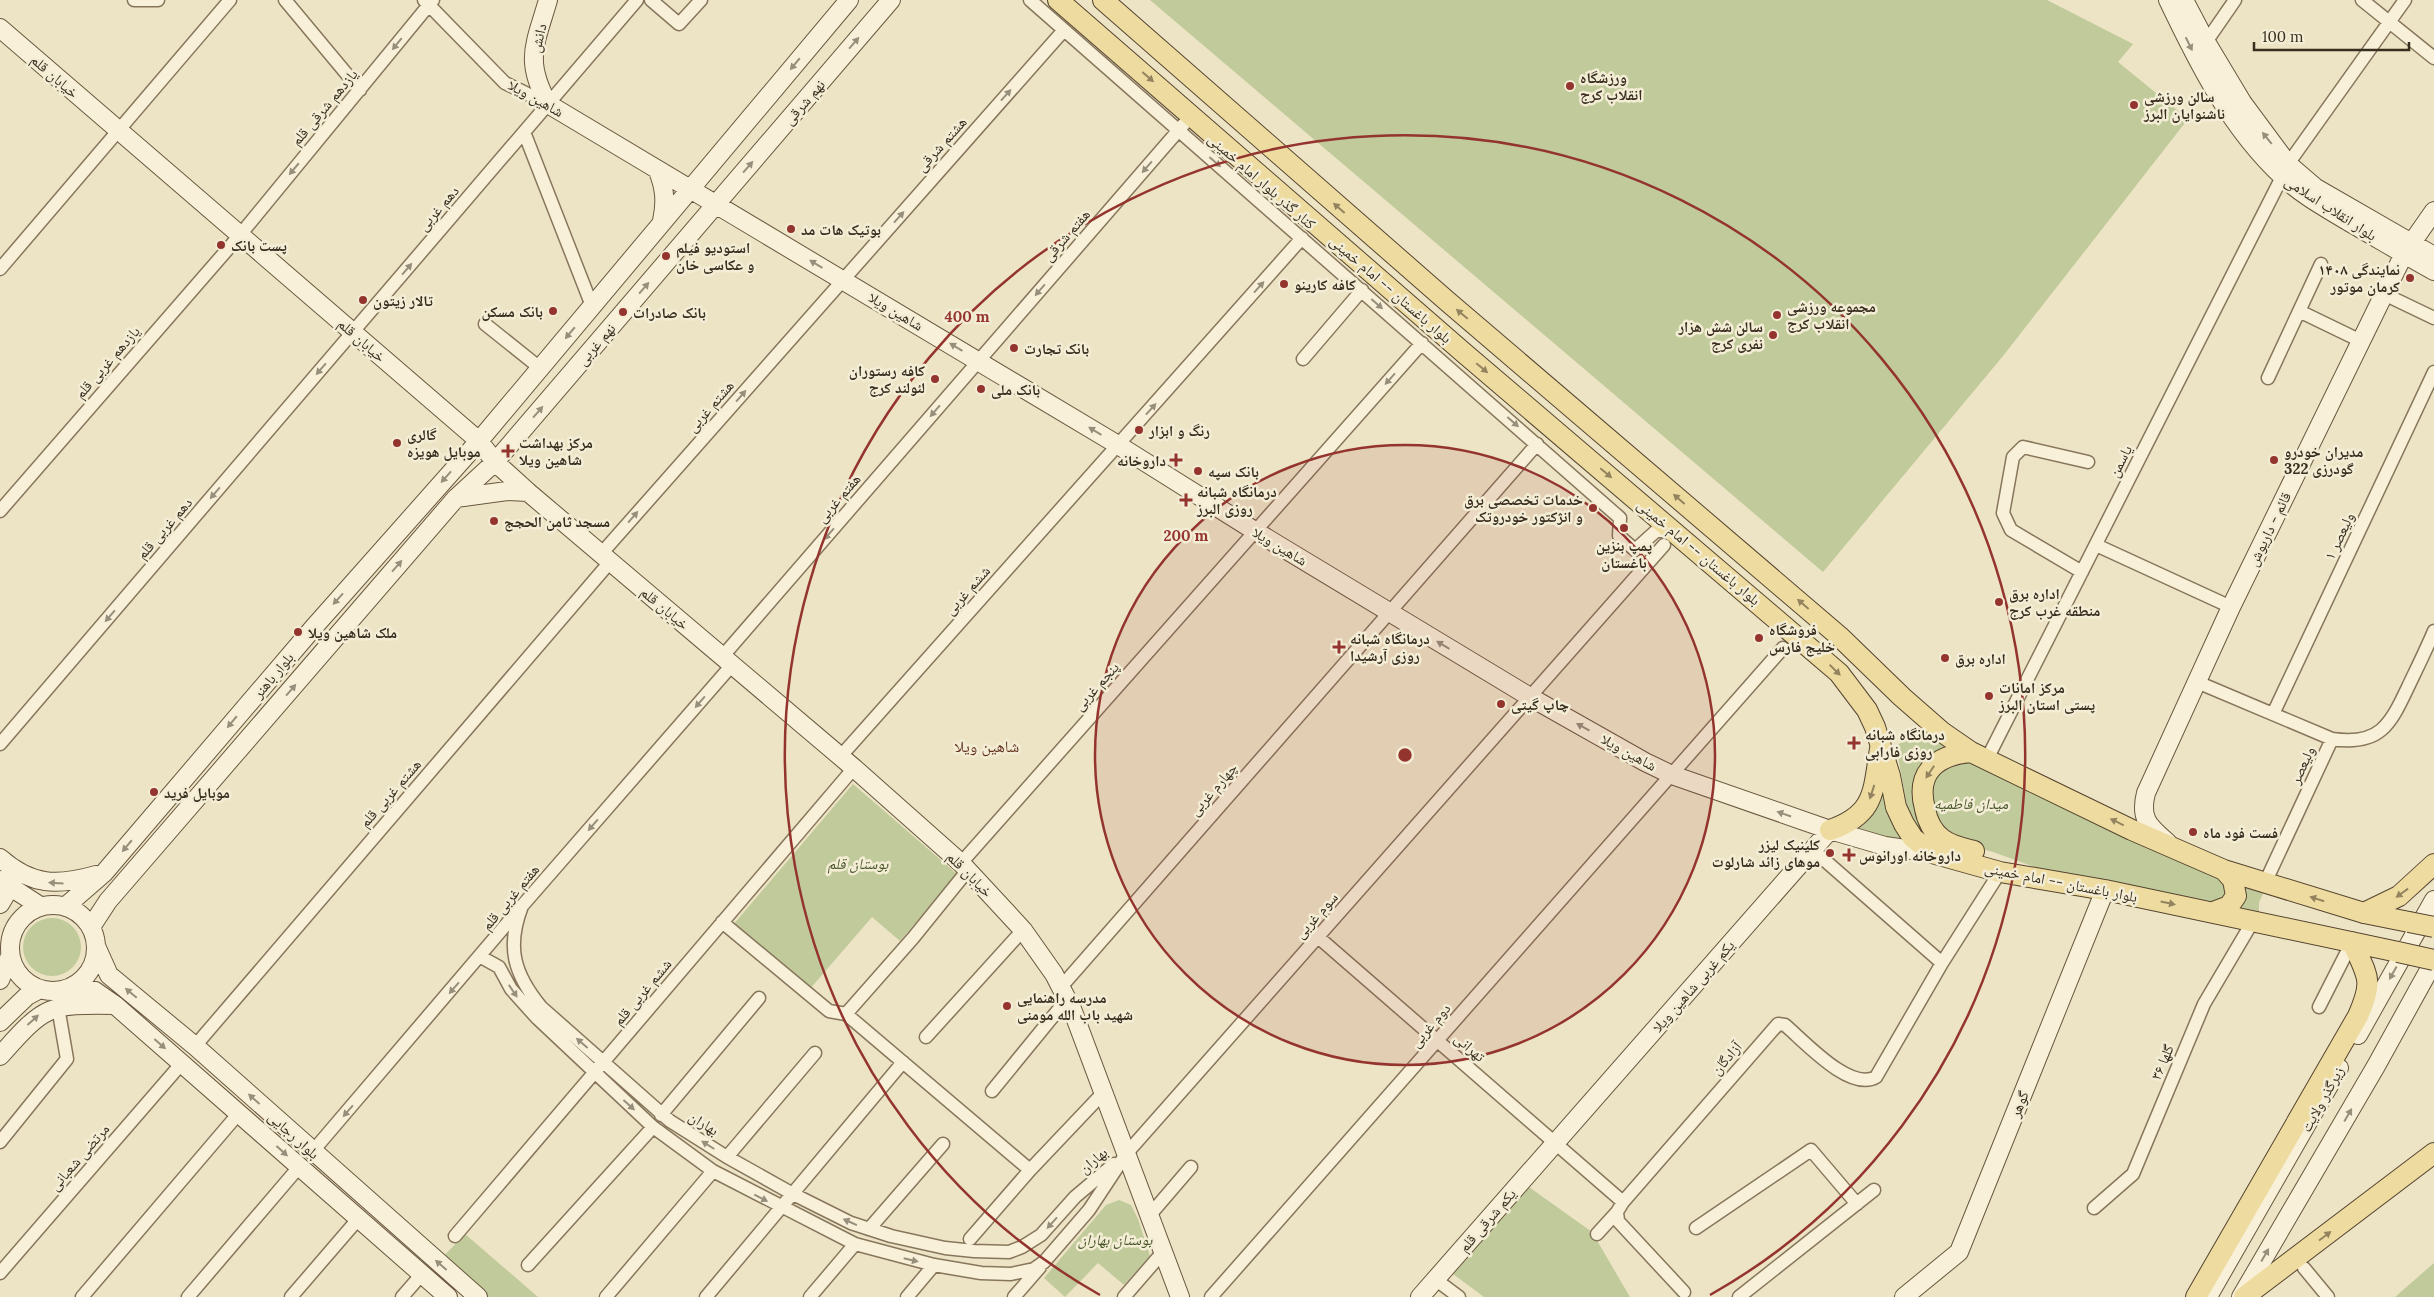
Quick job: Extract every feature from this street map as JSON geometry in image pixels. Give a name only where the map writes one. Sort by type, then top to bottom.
[{"type":"main road","name":"بلوار باغستان -- امام خمینی","points":[[1058,0],[1562,436],[1669,538],[1839,673],[1867,710],[1890,776],[1896,807],[1904,824],[1914,838],[1932,853],[2000,872],[2105,890],[2434,960]]},
{"type":"main road","name":"بلوار باغستان -- امام خمینی","points":[[1103,0],[1388,250],[1839,636],[1921,715],[1979,755],[2174,849],[2224,870],[2364,913],[2434,927]]},
{"type":"main road","points":[[1105,39],[1115,37],[1121,31],[1121,16]]},
{"type":"main road","points":[[1122,54],[1130,38],[1143,34]]},
{"type":"main road","points":[[1531,409],[1541,407],[1545,403],[1549,387]]},
{"type":"main road","points":[[1562,436],[1562,424],[1565,418],[1571,413],[1580,414]]},
{"type":"main road","points":[[1830,830],[1858,817],[1868,804],[1874,787],[1880,744]]},
{"type":"main road","points":[[1979,755],[1954,754],[1937,762],[1928,770],[1923,783],[1922,798],[1931,825],[1940,837],[1951,845],[2022,866],[2062,882]]},
{"type":"main road","points":[[2364,913],[2399,896],[2434,864]]},
{"type":"main road","points":[[2213,912],[2229,906],[2236,896],[2233,880],[2224,870]]},
{"type":"main road","points":[[2196,1297],[2358,1016],[2369,986],[2366,972],[2352,942]]},
{"type":"main road","points":[[2242,1297],[2434,1153]]},
{"type":"street","points":[[134,0],[158,0]]},
{"type":"street","points":[[0,269],[230,0]]},
{"type":"street","points":[[286,0],[360,90]]},
{"type":"street","name":"دانش","points":[[548,0],[533,50],[533,70],[537,84],[548,104]]},
{"type":"street","name":"دهم غربی","points":[[353,332],[637,0]]},
{"type":"street","points":[[651,0],[679,24],[701,0]]},
{"type":"street","name":"نهم شرقی","points":[[691,188],[849,0]]},
{"type":"street","name":"نهم شرقی","points":[[716,204],[891,0]]},
{"type":"street","name":"کنار گذر بلوار امام خمینی","points":[[1030,0],[1620,518],[1619,536],[1635,550],[1656,531],[1669,538]]},
{"type":"street","name":"بلوار انقلاب اسلامی","points":[[2168,0],[2194,55],[2219,98],[2254,146],[2285,170],[2316,188],[2408,249],[2434,271]]},
{"type":"street","name":"بلوار انقلاب اسلامی","points":[[2184,0],[2206,42],[2285,170]]},
{"type":"street","points":[[2206,42],[2235,0]]},
{"type":"street","points":[[2362,0],[2434,58]]},
{"type":"street","name":"یاسمن","points":[[1979,755],[2082,572],[2285,170],[2405,0]]},
{"type":"street","name":"یازدهم شرقی قلم","points":[[240,235],[360,90],[429,2]]},
{"type":"street","name":"شاهین ویلا","points":[[429,2],[505,83],[548,104],[691,188],[1118,445],[1255,531],[1530,697],[1672,775],[1830,830],[1885,846],[1932,853]]},
{"type":"street","name":"خیابان قلم","points":[[0,28],[478,441],[495,462],[528,492],[847,762],[964,867],[1024,930],[1064,992],[1104,1092],[1180,1297]]},
{"type":"street","name":"هشتم شرقی","points":[[843,280],[1064,30]]},
{"type":"street","name":"هفتم شرقی","points":[[978,361],[1192,115]]},
{"type":"street","points":[[524,132],[592,306]]},
{"type":"street","points":[[658,170],[664,187],[666,202],[662,223]]},
{"type":"street","name":"نهم غربی","points":[[478,441],[691,188]]},
{"type":"street","name":"نهم غربی","points":[[495,462],[716,204]]},
{"type":"street","name":"قائم - داریوش","points":[[2174,849],[2149,825],[2144,815],[2143,806],[2231,607],[2361,341],[2408,249],[2434,211]]},
{"type":"street","name":"یازدهم غربی قلم","points":[[0,511],[240,235]]},
{"type":"street","name":"ششم غربی","points":[[847,762],[1118,445],[1302,238]]},
{"type":"street","name":"بلوار انقلاب اسلامی","points":[[2408,249],[2434,256]]},
{"type":"street","points":[[2268,378],[2321,264]]},
{"type":"street","name":"هشتم غربی","points":[[605,558],[843,280]]},
{"type":"street","points":[[1303,359],[1362,290]]},
{"type":"street","points":[[2384,294],[2434,318]]},
{"type":"street","points":[[2299,311],[2361,341]]},
{"type":"street","points":[[485,324],[540,368]]},
{"type":"street","name":"دهم غربی قلم","points":[[0,744],[353,332]]},
{"type":"street","name":"پنجم غربی","points":[[846,1014],[913,938],[964,867],[1255,531],[1422,343]]},
{"type":"street","points":[[1450,368],[1464,353]]},
{"type":"street","name":"هفتم غربی","points":[[727,661],[978,361]]},
{"type":"street","name":"ولیعصر ۱","points":[[2273,714],[2434,372]]},
{"type":"street","name":"بلوار باهنر","points":[[66,906],[104,873],[314,627],[478,441]]},
{"type":"street","name":"چهارم غربی","points":[[1064,992],[1389,612],[1537,444]]},
{"type":"street","points":[[2082,572],[2011,530],[2003,513],[2013,457],[2023,447],[2088,462]]},
{"type":"street","name":"بلوار باهنر","points":[[91,927],[108,901],[456,498],[495,462]]},
{"type":"street","points":[[456,498],[507,491],[528,492]]},
{"type":"street","name":"سوم غربی","points":[[1126,1154],[1669,538]]},
{"type":"street","points":[[2096,545],[2231,607]]},
{"type":"street","name":"هشتم غربی قلم","points":[[195,1046],[605,558]]},
{"type":"street","points":[[2332,738],[2351,742],[2372,736],[2392,721],[2433,636]]},
{"type":"street","name":"دوم غربی","points":[[1211,1297],[1783,648]]},
{"type":"street","name":"هفتم غربی قلم","points":[[313,1152],[481,957],[727,661]]},
{"type":"street","name":"ولیعصر","points":[[2197,682],[2332,738],[2265,884]]},
{"type":"street","name":"ششم غربی قلم","points":[[454,1236],[722,922],[847,762]]},
{"type":"street","name":"یکم غربی شاهین ویلا","points":[[1555,1143],[1830,830]]},
{"type":"street","points":[[1813,850],[1942,963],[2000,872]]},
{"type":"street","points":[[0,858],[39,882],[67,883],[104,873]]},
{"type":"street","points":[[3,883],[40,906]]},
{"type":"street","points":[[0,904],[6,894],[3,883]]},
{"type":"street","name":"گوهر","points":[[1904,1297],[1959,1252],[2105,890]]},
{"type":"street","name":"زیرگذر ولایت","points":[[2207,1297],[2276,1180],[2434,900]]},
{"type":"street","points":[[53,904],[66,906],[76,911],[91,927],[96,946],[94,960],[89,972],[69,988],[55,991],[40,989],[24,980],[13,965],[6,930],[40,906],[53,904]]},
{"type":"street","name":"بهاران","points":[[522,906],[514,927],[512,942],[518,971],[528,991],[541,1007],[661,1115],[726,1157],[793,1194],[869,1229],[945,1248],[984,1252],[1008,1252],[1030,1244],[1041,1235],[1075,1197],[1126,1154]]},
{"type":"street","name":"۳۶ گلها","points":[[2094,1208],[2133,1174],[2204,1004],[2253,921]]},
{"type":"street","points":[[722,922],[829,1011],[846,1014],[1030,1170]]},
{"type":"street","points":[[926,1037],[1024,930]]},
{"type":"street","name":"تهرانی","points":[[1318,937],[1555,1143],[1619,1212]]},
{"type":"street","points":[[2319,1007],[2352,942]]},
{"type":"street","name":"بلوار رجایی","points":[[96,946],[109,975],[195,1046],[478,1297]]},
{"type":"street","points":[[0,980],[10,956]]},
{"type":"street","name":"بهاران","points":[[481,957],[499,967],[519,999],[594,1074],[653,1127],[713,1171],[780,1208],[855,1244],[934,1265],[998,1274],[1025,1272],[1044,1262],[1089,1210],[1126,1154]]},
{"type":"street","name":"زیرگذر ولایت","points":[[2242,1297],[2376,1066],[2434,960]]},
{"type":"street","name":"آزادگان","points":[[1597,1234],[1619,1212],[1778,1024],[1785,1025],[1849,1077],[1868,1081],[1876,1077],[1881,1071],[1942,963]]},
{"type":"street","name":"بلوار رجایی","points":[[69,988],[95,991],[115,1005],[448,1297]]},
{"type":"street","points":[[0,1022],[10,1010],[40,989]]},
{"type":"street","points":[[992,1091],[1064,992]]},
{"type":"street","points":[[661,1115],[760,998]]},
{"type":"street","points":[[0,1056],[34,1018],[40,1014],[73,1004],[115,1005]]},
{"type":"street","points":[[0,1142],[67,1059],[58,1007]]},
{"type":"street","points":[[726,1157],[815,1053]]},
{"type":"street","points":[[706,1297],[903,1062]]},
{"type":"street","name":"مرتضی شعبانی","points":[[0,1272],[182,1063]]},
{"type":"street","points":[[970,1239],[1030,1170],[1104,1092]]},
{"type":"street","points":[[82,1297],[239,1113]]},
{"type":"street","points":[[528,1265],[653,1127]]},
{"type":"street","name":"یکم شرقی قلم","points":[[1420,1297],[1555,1143]]},
{"type":"street","points":[[869,1229],[944,1144]]},
{"type":"street","points":[[1696,1228],[1811,1150],[1856,1204]]},
{"type":"street","points":[[188,1297],[299,1167]]},
{"type":"street","points":[[1149,1216],[1191,1167]]},
{"type":"street","points":[[606,1297],[713,1171]]},
{"type":"street","points":[[1739,1297],[1874,1190]]},
{"type":"street","points":[[1075,1197],[1087,1197],[1090,1203],[1089,1210]]},
{"type":"street","points":[[1619,1212],[1684,1292]]},
{"type":"street","points":[[291,1297],[359,1218]]},
{"type":"street","points":[[810,1297],[855,1244]]},
{"type":"street","points":[[1124,1297],[1163,1252]]},
{"type":"street","points":[[1014,1297],[1044,1262]]},
{"type":"street","points":[[907,1297],[934,1265]]},
{"type":"street","points":[[2304,1268],[2328,1297]]},
{"type":"street","points":[[402,1297],[422,1274]]},
{"type":"street","points":[[1436,1279],[1459,1297]]},
{"type":"green space","name":"مجموعه ورزشی انقلاب کرج","points":[[1150,0],[2047,0],[2133,44],[2118,62],[2188,119],[2003,356],[1823,572]]},
{"type":"green space","points":[[1924,727],[1954,747],[1932,758],[1933,840],[1915,827],[1907,807],[1896,746]]},
{"type":"green space","name":"میدان فاطمیه","points":[[1950,762],[1976,762],[2221,877],[2230,885],[2220,905],[2063,877],[1993,852],[1963,844],[1938,828],[1930,783]]},
{"type":"green space","name":"بوستان قلم","points":[[853,784],[957,874],[900,941],[872,917],[809,990],[733,925]]},
{"type":"green space","points":[[1884,790],[1909,844],[1849,830],[1871,814]]},
{"type":"green space","points":[[2245,887],[2265,890],[2259,902],[2259,919],[2238,909],[2245,898]]},
{"type":"green space","points":[[52,918],[63,920],[73,926],[79,936],[81,947],[79,958],[73,968],[63,974],[52,976],[41,974],[31,968],[25,958],[23,947],[25,936],[31,926],[41,920]]},
{"type":"green space","points":[[1529,1187],[1592,1232],[1630,1297],[1484,1297],[1453,1274]]},
{"type":"green space","name":"بوستان بهاران","points":[[1119,1200],[1131,1205],[1138,1219],[1150,1256],[1124,1285],[1098,1263],[1065,1297],[1044,1278],[1106,1205]]},
{"type":"green space","points":[[465,1234],[538,1297],[489,1297],[442,1258]]},
{"type":"green space","points":[[2434,1263],[2434,1297],[2395,1297]]},
{"type":"place","name":"ورزشگاه انقلاب کرج","points":[[1570,86]]},
{"type":"place","name":"سالن ورزشی ناشنوایان البرز","points":[[2134,105]]},
{"type":"place","name":"بوتیک هات مد","points":[[791,229]]},
{"type":"place","name":"پست بانک","points":[[221,245]]},
{"type":"place","name":"استودیو فیلم و عکاسی خان","points":[[666,256]]},
{"type":"place","name":"نمایندگی ۱۴۰۸ کرمان موتور","points":[[2410,278]]},
{"type":"place","name":"کافه کارینو","points":[[1284,284]]},
{"type":"place","name":"تالار زیتون","points":[[363,300]]},
{"type":"place","name":"بانک مسکن","points":[[553,311]]},
{"type":"place","name":"بانک صادرات","points":[[623,312]]},
{"type":"place","name":"مجموعه ورزشی انقلاب کرج","points":[[1777,315]]},
{"type":"place","name":"سالن شش هزار نفری کرج","points":[[1773,335]]},
{"type":"place","name":"بانک تجارت","points":[[1014,348]]},
{"type":"place","name":"کافه رستوران لئولند کرج","points":[[935,379]]},
{"type":"place","name":"بانک ملی","points":[[981,389]]},
{"type":"place","name":"رنگ و ابزار","points":[[1139,430]]},
{"type":"place","name":"گالری موبایل هویزه","points":[[397,443]]},
{"type":"place","name":"مرکز بهداشت شاهین ویلا","points":[[508,451]]},
{"type":"place","name":"داروخانه","points":[[1176,460]]},
{"type":"place","name":"مدیران خودرو گودرزی 322","points":[[2274,460]]},
{"type":"place","name":"بانک سپه","points":[[1198,471]]},
{"type":"place","name":"درمانگاه شبانه روزی البرز","points":[[1186,500]]},
{"type":"place","name":"خدمات تخصصی برق و انژکتور خودروتک","points":[[1593,508]]},
{"type":"place","name":"مسجد ثامن الحجج","points":[[494,521]]},
{"type":"place","name":"پمپ بنزین باغستان","points":[[1624,528]]},
{"type":"place","name":"اداره برق منطقه غرب کرج","points":[[1999,602]]},
{"type":"place","name":"ملک شاهین ویلا","points":[[298,632]]},
{"type":"place","name":"فروشگاه خلیج فارس","points":[[1759,638]]},
{"type":"place","name":"درمانگاه شبانه روزی آرشیدا","points":[[1339,647]]},
{"type":"place","name":"اداره برق","points":[[1945,658]]},
{"type":"place","name":"مرکز امانات پستی استان البرز","points":[[1989,696]]},
{"type":"place","name":"چاپ گیتی","points":[[1501,704]]},
{"type":"place","name":"درمانگاه شبانه روزی فارابی","points":[[1854,743]]},
{"type":"place","name":"موبایل فرید","points":[[154,792]]},
{"type":"place","name":"فست فود ماه","points":[[2193,832]]},
{"type":"place","name":"کلینیک لیزر موهای زائد شارلوت","points":[[1830,853]]},
{"type":"place","name":"داروخانه اورانوس","points":[[1849,855]]},
{"type":"place","name":"مدرسه راهنمایی شهید باب الله مومنی","points":[[1007,1006]]},
{"type":"district","name":"شاهین ویلا","points":[[987,746]]}]
